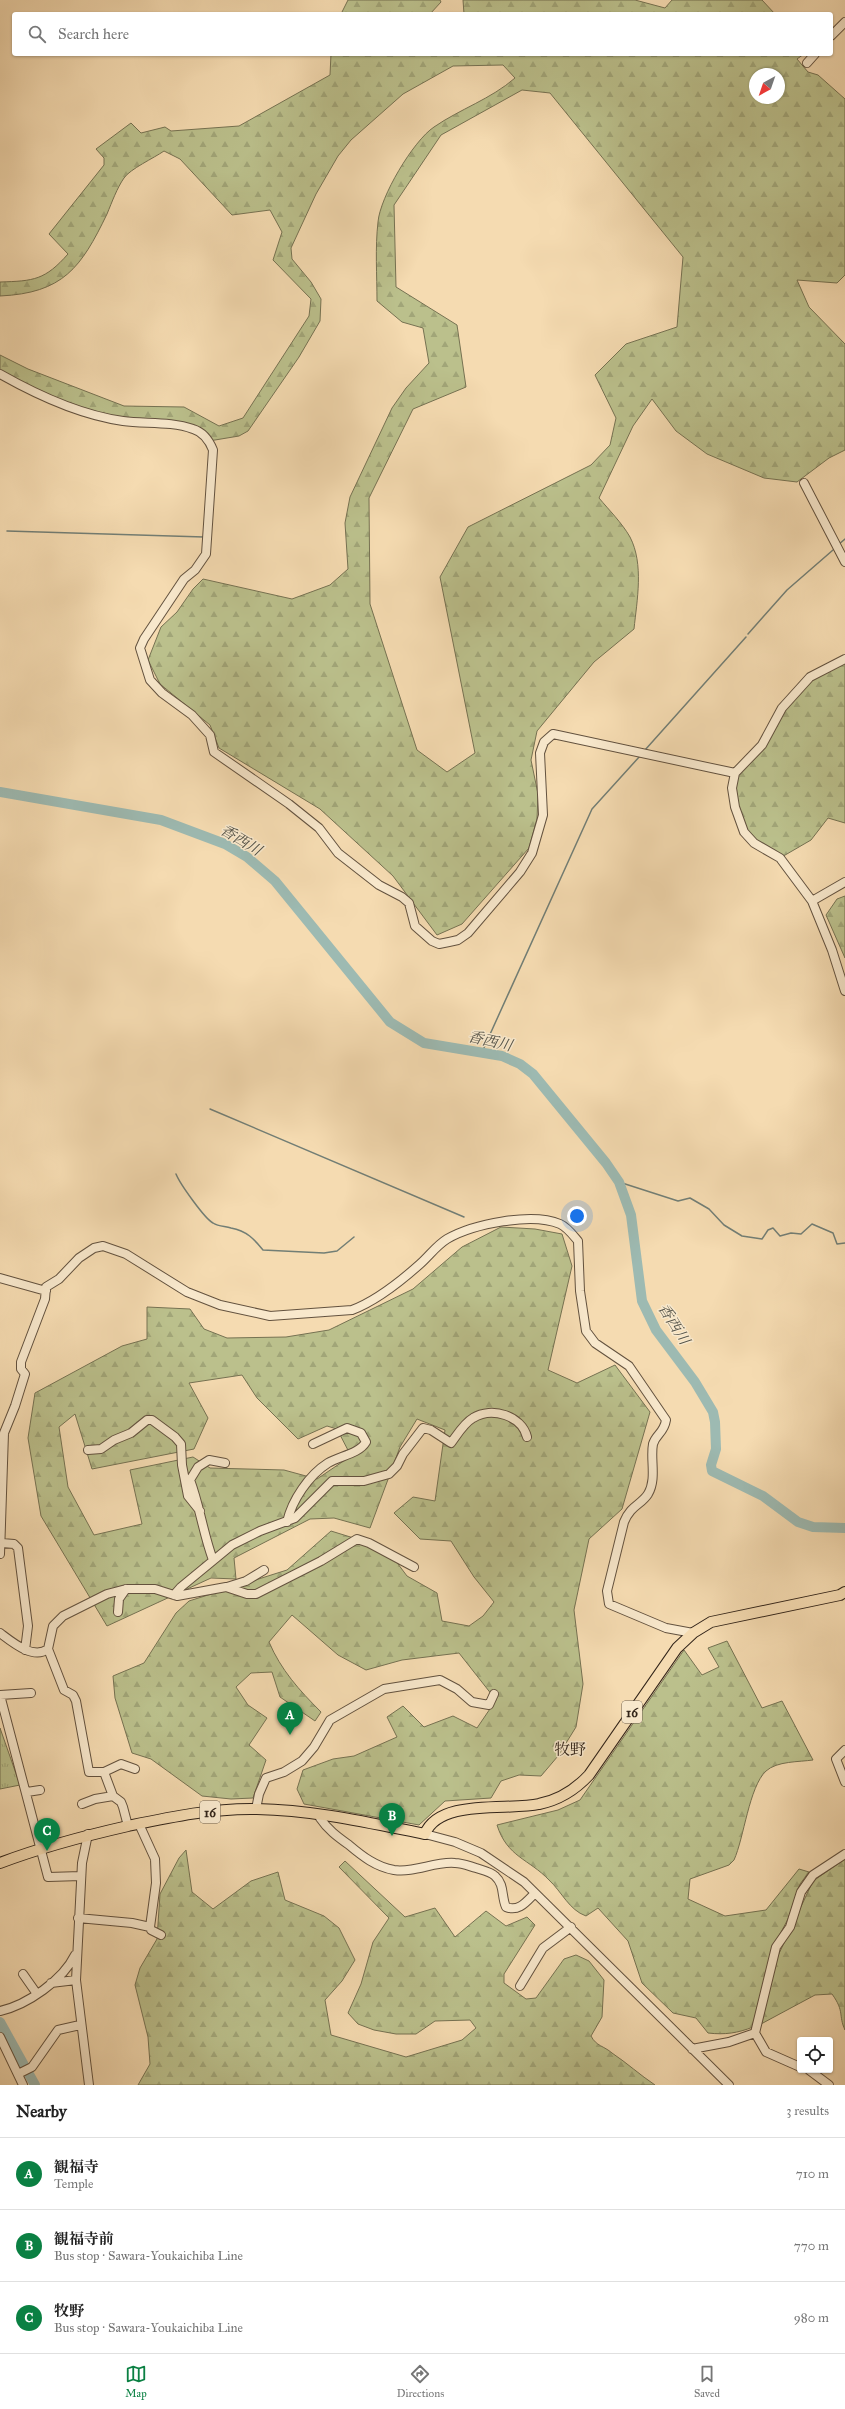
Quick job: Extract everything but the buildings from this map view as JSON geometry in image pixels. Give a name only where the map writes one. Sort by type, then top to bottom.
[{"type":"main road","name":"16","points":[[0,1863],[88,1834],[172,1816],[256,1809],[321,1814],[425,1834],[431,1823],[441,1815],[491,1806],[538,1805],[571,1791],[589,1775],[676,1648],[693,1633],[711,1622],[840,1595],[845,1592]]},
{"type":"street","points":[[833,34],[845,22]]},
{"type":"street","points":[[807,63],[813,56]]},
{"type":"street","points":[[0,374],[30,390],[92,414],[122,421],[183,426],[194,429],[209,441],[213,450],[206,554],[196,570],[184,578],[144,639],[140,648],[150,680],[162,693],[192,715],[210,735],[214,752],[289,804],[319,828],[338,853],[379,885],[402,897],[408,903],[415,926],[432,941],[439,944],[458,940],[468,932],[505,890],[532,853],[543,815],[540,753],[544,742],[552,734],[735,773]]},
{"type":"street","points":[[804,483],[845,562]]},
{"type":"street","points":[[845,659],[810,677],[782,708],[762,745],[735,773],[732,788],[734,807],[744,832],[754,843],[780,858],[812,901],[832,950],[845,991]]},
{"type":"street","points":[[812,901],[845,882]]},
{"type":"street","points":[[0,1554],[2,1543],[2,1468],[4,1433],[16,1406],[25,1374],[21,1369],[21,1362],[45,1299],[46,1287],[59,1279],[79,1258],[94,1248],[103,1246],[126,1254],[187,1292],[220,1305],[270,1316],[352,1310],[388,1289],[419,1266],[446,1240],[456,1235],[495,1223],[522,1220],[549,1221],[561,1224],[578,1241],[580,1291],[586,1330],[595,1343],[629,1366],[665,1424],[653,1444],[654,1466],[648,1494],[628,1512],[624,1522],[607,1591],[609,1604],[666,1628],[693,1633]]},
{"type":"street","points":[[0,1278],[46,1291]]},
{"type":"street","points":[[174,1595],[213,1560],[242,1540],[286,1522],[301,1512],[332,1481],[364,1481],[389,1474],[397,1466],[403,1454],[423,1428],[431,1430],[451,1443],[470,1420],[483,1414],[494,1413],[512,1418],[523,1428],[527,1437]]},
{"type":"street","points":[[88,1450],[101,1449],[114,1440],[131,1433],[147,1420],[152,1420],[175,1437],[181,1444],[182,1466],[188,1496],[200,1511]]},
{"type":"street","points":[[286,1522],[297,1498],[312,1478],[327,1464],[361,1447],[366,1442],[361,1433],[348,1428],[313,1444]]},
{"type":"street","points":[[213,1560],[202,1532],[200,1511],[190,1480],[191,1475],[198,1467],[209,1460],[225,1463]]},
{"type":"street","points":[[226,1587],[247,1594],[256,1594],[322,1561],[357,1539],[369,1542],[414,1567]]},
{"type":"street","points":[[2,1543],[14,1544],[18,1548],[28,1626],[25,1650]]},
{"type":"street","points":[[135,1769],[121,1764],[104,1772],[89,1772],[76,1701],[73,1695],[64,1690],[48,1649],[50,1633],[58,1620],[107,1594],[126,1589],[155,1589],[182,1596],[226,1587],[246,1581],[264,1570]]},
{"type":"street","points":[[118,1612],[119,1598],[126,1589]]},
{"type":"street","points":[[0,1633],[25,1650],[37,1653],[48,1649]]},
{"type":"street","points":[[256,1809],[259,1794],[266,1778],[284,1772],[302,1761],[314,1747],[330,1720],[384,1689],[440,1680],[457,1689],[472,1702],[489,1705],[494,1694]]},
{"type":"street","points":[[31,1693],[0,1695],[3,1726],[27,1792],[48,1877],[81,1876]]},
{"type":"street","points":[[845,1750],[836,1759],[845,1782]]},
{"type":"street","points":[[104,1772],[113,1796],[121,1802],[128,1826]]},
{"type":"street","points":[[27,1792],[40,1790]]},
{"type":"street","points":[[82,1804],[95,1798],[113,1796]]},
{"type":"street","points":[[321,1814],[320,1818],[330,1830],[366,1859],[384,1867],[395,1870],[414,1870],[454,1863],[483,1870],[495,1876],[503,1888],[502,1899],[506,1907],[513,1910],[520,1908],[536,1893]]},
{"type":"street","points":[[139,1824],[155,1859],[156,1883],[150,1927]]},
{"type":"street","points":[[88,1834],[81,1876],[76,1980],[88,2085]]},
{"type":"street","points":[[425,1834],[455,1842],[481,1853],[536,1893],[692,2050],[729,2085]]},
{"type":"street","points":[[797,2066],[766,2052],[755,2034],[776,1947],[790,1927],[801,1892],[813,1876],[845,1854]]},
{"type":"street","points":[[78,1918],[132,1923],[150,1927],[151,1930],[161,1935]]},
{"type":"street","points":[[520,1986],[543,1948],[571,1927]]},
{"type":"street","points":[[0,2010],[21,2005],[37,1994],[64,1973],[77,1952]]},
{"type":"street","points":[[23,1974],[37,1994]]},
{"type":"street","points":[[51,1983],[76,1980]]},
{"type":"street","points":[[18,2074],[32,2067],[58,2030],[80,2024]]},
{"type":"street","points":[[692,2050],[729,2042],[755,2034]]},
{"type":"street","points":[[0,2037],[23,2085]]},
{"type":"street","points":[[813,2073],[829,2085]]},
{"type":"green space","points":[[348,0],[440,0],[441,2],[432,12],[342,12]]},
{"type":"green space","points":[[463,0],[635,0],[665,8],[672,0],[762,0],[773,12],[464,12]]},
{"type":"green space","points":[[331,56],[801,56],[797,59],[808,72],[818,75],[845,99],[845,275],[837,283],[797,280],[809,307],[845,344],[845,450],[829,458],[797,482],[764,478],[707,454],[676,431],[652,399],[633,426],[599,498],[630,537],[637,559],[638,594],[634,629],[594,662],[537,731],[531,760],[538,794],[537,819],[529,848],[462,924],[437,935],[393,876],[320,809],[219,748],[210,725],[160,684],[148,660],[161,627],[177,612],[193,589],[203,579],[292,599],[330,585],[348,569],[345,523],[350,497],[392,408],[406,388],[429,363],[423,328],[402,322],[377,301],[376,262],[380,211],[399,170],[417,144],[426,134],[444,121],[496,92],[515,78],[503,65],[453,66],[403,94],[351,140],[338,156],[316,194],[291,248],[292,259],[311,282],[321,299],[320,321],[299,357],[248,431],[239,436],[209,441],[194,429],[91,414],[0,374],[0,355],[28,369],[124,406],[184,407],[219,426],[243,418],[309,316],[311,299],[273,260],[282,232],[270,210],[232,215],[180,159],[164,151],[137,167],[124,178],[98,233],[78,263],[67,274],[55,283],[40,290],[22,294],[0,296],[0,282],[30,280],[38,277],[45,274],[60,263],[68,254],[49,234],[104,165],[104,158],[96,149],[131,123],[141,133],[165,127],[171,131],[239,126],[330,75]],"holes":[[[522,90],[550,93],[683,257],[677,327],[626,344],[595,375],[616,418],[610,445],[591,465],[468,527],[440,577],[475,753],[447,772],[417,750],[370,604],[369,498],[413,409],[466,387],[457,325],[396,287],[394,205],[441,135]]]},
{"type":"green space","points":[[845,659],[845,823],[828,818],[811,840],[780,858],[754,843],[735,807],[735,773],[810,677]]},
{"type":"green space","points":[[845,896],[845,958],[826,915],[837,899]]},
{"type":"green space","points":[[501,1227],[535,1229],[562,1234],[572,1266],[548,1370],[577,1383],[615,1365],[650,1412],[622,1509],[589,1539],[574,1610],[583,1684],[576,1727],[558,1756],[541,1776],[519,1775],[501,1781],[491,1798],[445,1801],[419,1825],[304,1804],[297,1789],[303,1770],[333,1759],[354,1756],[397,1737],[387,1717],[403,1706],[424,1727],[453,1716],[477,1728],[496,1700],[459,1653],[402,1660],[366,1670],[338,1655],[292,1615],[269,1642],[285,1671],[305,1696],[321,1712],[315,1721],[280,1697],[272,1672],[251,1673],[236,1687],[248,1705],[267,1718],[249,1745],[266,1760],[253,1798],[231,1799],[202,1796],[151,1759],[132,1753],[115,1698],[113,1676],[144,1663],[176,1613],[189,1601],[287,1570],[331,1531],[386,1548],[407,1576],[437,1593],[442,1621],[469,1626],[483,1616],[494,1602],[474,1577],[451,1541],[420,1539],[394,1513],[413,1497],[435,1501],[445,1430],[417,1419],[400,1447],[370,1528],[334,1518],[310,1519],[234,1558],[236,1579],[211,1578],[107,1626],[41,1516],[28,1438],[35,1393],[122,1346],[147,1339],[147,1307],[190,1309],[204,1329],[227,1338],[286,1337],[329,1330],[413,1289],[462,1247]],"holes":[[[242,1375],[257,1398],[298,1439],[327,1426],[337,1429],[351,1456],[317,1479],[284,1470],[210,1468],[193,1457],[130,1470],[142,1524],[94,1535],[68,1487],[59,1427],[75,1414],[92,1469],[194,1449],[208,1418],[189,1383]]]},
{"type":"green space","points":[[727,1641],[762,1708],[782,1701],[813,1760],[776,1765],[766,1771],[760,1779],[751,1800],[738,1851],[734,1860],[729,1865],[690,1879],[688,1899],[725,1916],[766,1910],[799,1869],[809,1872],[800,1884],[788,1919],[772,1949],[753,2027],[742,2031],[720,2034],[708,2033],[696,2018],[673,2013],[642,1983],[628,1941],[598,1908],[586,1916],[575,1910],[549,1880],[513,1851],[501,1836],[497,1825],[558,1810],[580,1800],[684,1650],[702,1675],[719,1667],[708,1648]]},
{"type":"green space","points":[[0,1728],[20,1785],[0,1789]]},
{"type":"green space","points":[[186,1850],[192,1892],[213,1909],[251,1881],[278,1872],[285,1900],[324,1916],[339,1928],[355,1960],[342,1981],[325,2000],[331,2035],[406,2057],[462,2040],[476,2028],[470,2020],[435,2021],[416,2034],[396,2034],[374,2030],[358,2024],[348,2013],[361,1984],[373,1942],[389,1918],[339,1867],[345,1861],[405,1917],[435,1908],[455,1937],[486,1911],[506,1926],[527,1917],[535,1925],[504,1974],[504,1983],[526,1999],[536,1998],[564,1959],[576,1955],[589,1961],[604,1980],[602,2017],[591,2036],[598,2044],[655,2085],[138,2085],[150,2064],[148,2037],[135,1985],[140,1968],[157,1939],[160,1894],[179,1858]]},
{"type":"green space","points":[[845,1859],[845,2030],[839,2005],[832,1994],[815,1995],[761,2024],[776,1960],[813,1881]]},
{"type":"waterway","points":[[7,531],[204,537]]},
{"type":"waterway","points":[[839,544],[845,539]]},
{"type":"waterway","points":[[748,634],[787,590],[833,550]]},
{"type":"waterway","points":[[645,750],[746,637]]},
{"type":"waterway","points":[[482,1052],[592,809],[640,756]]},
{"type":"waterway","name":"香西川","points":[[0,792],[161,820],[225,844],[247,857],[275,881],[390,1022],[424,1043],[502,1056],[520,1064],[533,1074],[606,1163],[619,1182],[631,1215],[642,1301],[656,1330],[695,1382],[713,1412],[716,1449],[711,1465],[712,1471],[763,1496],[798,1522],[813,1527],[845,1528]]},
{"type":"waterway","points":[[210,1109],[464,1217]]},
{"type":"waterway","points":[[176,1174],[193,1201],[209,1220],[218,1225],[237,1229],[246,1233],[263,1250],[324,1253],[337,1251],[354,1237]]},
{"type":"waterway","points":[[619,1182],[678,1201],[690,1198],[709,1209],[724,1225],[742,1236],[762,1239],[768,1230],[773,1228],[780,1236],[791,1233],[801,1234],[812,1224],[833,1233],[837,1244],[845,1243]]},
{"type":"waterway","points":[[0,2022],[35,2085]]},
{"type":"place","name":"観福寺","points":[[290,1735]]},
{"type":"place","name":"観福寺前","points":[[392,1836]]},
{"type":"place","name":"牧野","points":[[47,1851]]},
{"type":"district","name":"牧野","points":[[570,1749]]}]
